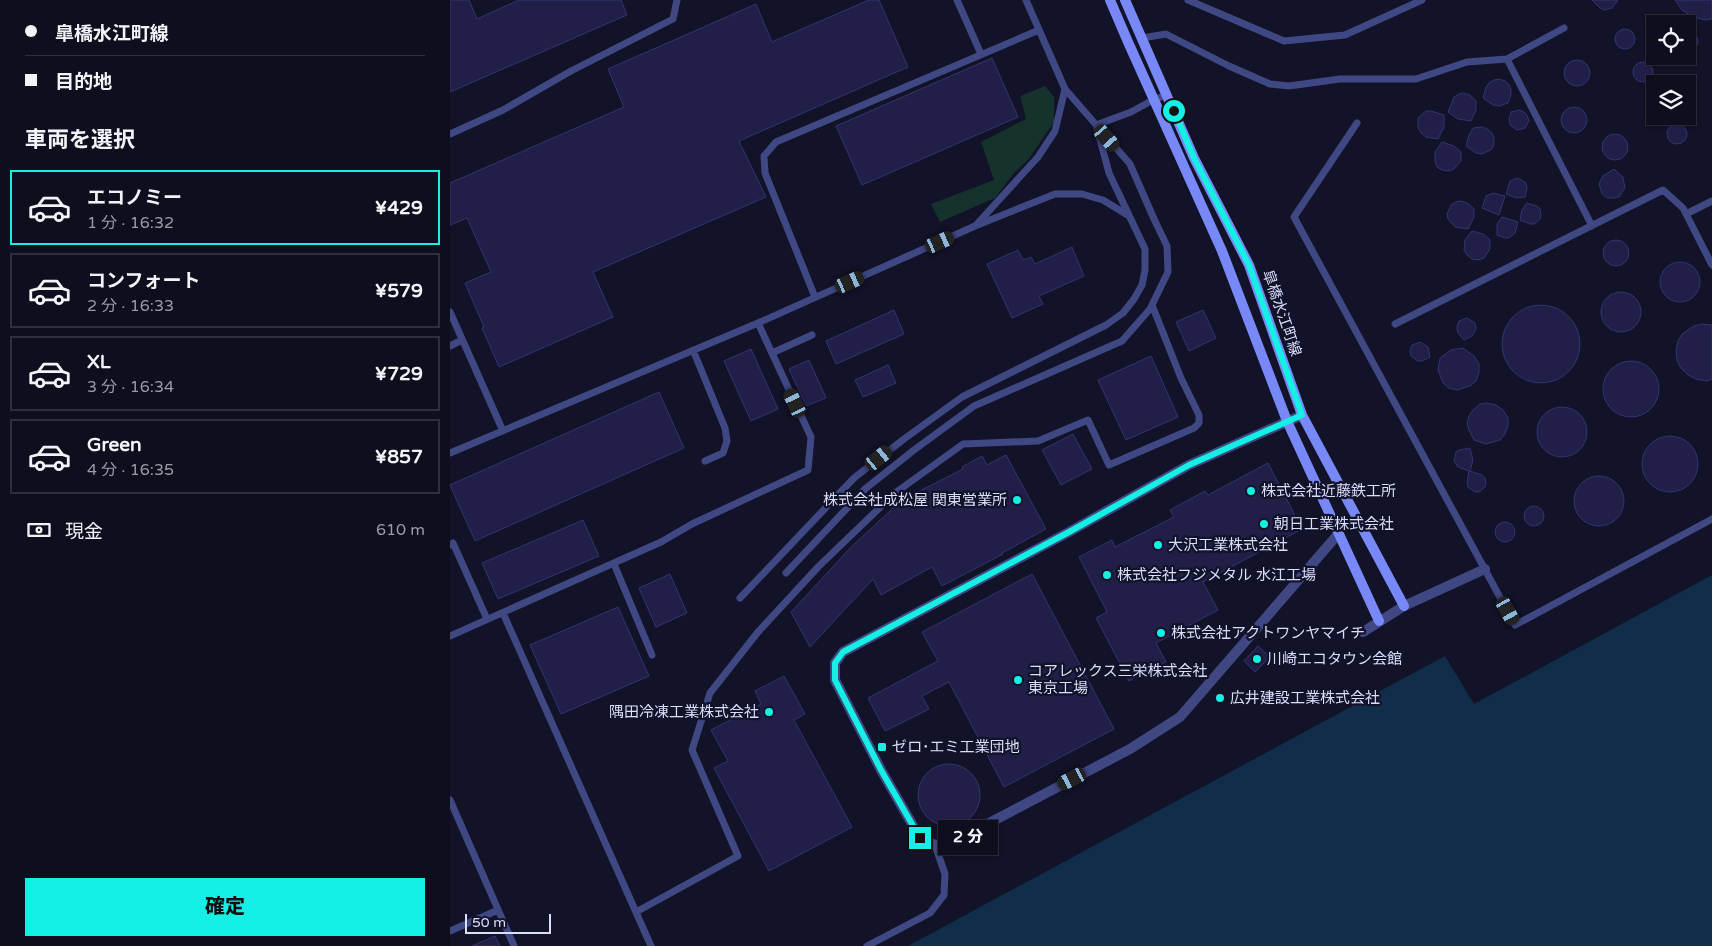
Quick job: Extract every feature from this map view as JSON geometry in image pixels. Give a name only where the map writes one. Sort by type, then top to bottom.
[{"type":"street","points":[[1110,0],[1222,251],[1286,421],[1379,621]]},
{"type":"street","name":"皐橋水江町線","points":[[1125,0],[1194,158],[1249,265],[1302,415],[1404,606]]},
{"type":"street","points":[[1302,415],[1189,465],[1069,532],[843,652],[835,663],[835,680],[881,770],[920,838],[935,845],[951,843],[1130,749],[1180,717],[1339,533]]},
{"type":"street","points":[[1363,632],[1404,606],[1485,569]]},
{"type":"lane","points":[[450,134],[503,110],[571,70],[673,19],[677,0]]},
{"type":"lane","points":[[957,0],[981,54]]},
{"type":"lane","points":[[786,573],[865,489],[974,406],[1122,341],[1152,305],[1168,272],[1167,246],[1130,164],[1065,89],[1026,0]]},
{"type":"lane","points":[[1188,0],[1284,41],[1345,35],[1422,0]]},
{"type":"lane","points":[[1142,38],[1166,34],[1229,66],[1270,84],[1289,86],[1340,78],[1416,79],[1467,62],[1507,59],[1564,28]]},
{"type":"lane","points":[[815,297],[765,173],[764,156],[776,142],[1039,30]]},
{"type":"lane","points":[[1507,59],[1592,226]]},
{"type":"lane","points":[[975,226],[1038,157],[1056,131],[1065,89]]},
{"type":"lane","points":[[1096,125],[1131,112],[1167,95]]},
{"type":"lane","points":[[1357,123],[1294,217],[1516,625],[1712,519]]},
{"type":"lane","points":[[740,598],[854,478],[904,439],[962,398],[1106,325],[1123,313],[1134,300],[1142,285],[1145,270],[1145,249],[1110,173],[1096,125]]},
{"type":"lane","points":[[1395,324],[1664,190],[1683,208],[1712,265]]},
{"type":"lane","points":[[450,453],[758,323],[975,226],[1055,194],[1082,194],[1103,200],[1129,216]]},
{"type":"lane","points":[[1686,214],[1712,201]]},
{"type":"lane","points":[[636,912],[738,856],[692,750],[710,693],[758,632],[819,566],[895,493],[963,444],[1038,441],[1088,420],[1109,465],[1194,428],[1199,423],[1199,415],[1181,378],[1152,305]]},
{"type":"lane","points":[[450,312],[502,431]]},
{"type":"lane","points":[[450,636],[614,564],[661,542],[692,524],[808,470],[811,437],[758,323]]},
{"type":"lane","points":[[772,353],[812,335]]},
{"type":"lane","points":[[450,346],[462,340]]},
{"type":"lane","points":[[693,350],[725,428],[727,441],[722,453],[705,461]]},
{"type":"lane","points":[[450,545],[453,543],[487,619]]},
{"type":"lane","points":[[614,564],[652,655]]},
{"type":"lane","points":[[503,613],[651,946]]},
{"type":"lane","points":[[450,800],[514,946]]},
{"type":"lane","points":[[867,946],[930,913],[944,896],[945,874],[935,845]]},
{"type":"lane","points":[[450,931],[498,910]]},
{"type":"green space","points":[[1045,86],[1054,97],[1054,122],[1028,160],[1014,173],[995,198],[940,222],[931,204],[994,180],[981,142],[1026,119],[1020,96]]},
{"type":"water","points":[[1712,575],[1712,946],[908,946],[1445,656],[1474,704]]},
{"type":"building","points":[[450,0],[469,0],[477,19],[519,0],[621,0],[627,15],[450,92]]},
{"type":"building","points":[[869,0],[879,0],[908,67],[739,141],[766,197],[593,272],[613,317],[499,367],[465,283],[491,272],[467,218],[450,225],[450,183],[624,107],[608,69],[756,4],[772,42]]},
{"type":"building","points":[[1592,0],[1618,0],[1612,8],[1604,10]]},
{"type":"building","points":[[1675,0],[1712,0],[1712,19],[1696,18],[1696,15],[1690,15],[1682,10]]},
{"type":"building","points":[[1625,29],[1632,32],[1635,39],[1632,46],[1625,49],[1618,46],[1615,39],[1618,32]]},
{"type":"building","points":[[992,58],[1018,117],[862,185],[836,126]]},
{"type":"building","points":[[1577,60],[1586,64],[1590,73],[1586,82],[1577,86],[1568,82],[1564,73],[1568,64]]},
{"type":"building","points":[[1639,63],[1646,63],[1646,65],[1650,65],[1652,75],[1646,75],[1646,81],[1639,81],[1634,76],[1634,68]]},
{"type":"building","points":[[1499,79],[1509,85],[1511,95],[1508,103],[1499,106],[1493,105],[1483,98],[1489,83]]},
{"type":"building","points":[[1464,93],[1470,95],[1476,101],[1476,110],[1471,121],[1458,119],[1448,112],[1454,97]]},
{"type":"building","points":[[1574,107],[1583,111],[1587,120],[1583,129],[1574,133],[1565,129],[1561,120],[1565,111]]},
{"type":"building","points":[[1519,110],[1527,115],[1529,121],[1525,128],[1517,130],[1510,125],[1509,119],[1511,112]]},
{"type":"building","points":[[1426,111],[1444,115],[1444,127],[1438,139],[1426,137],[1418,128],[1418,118]]},
{"type":"building","points":[[1673,125],[1681,125],[1686,130],[1686,138],[1681,143],[1673,143],[1668,138],[1668,130]]},
{"type":"building","points":[[1482,127],[1492,133],[1494,144],[1492,149],[1482,154],[1476,153],[1466,146],[1473,128]]},
{"type":"building","points":[[1615,134],[1624,138],[1628,147],[1624,156],[1615,160],[1606,156],[1602,147],[1606,138]]},
{"type":"building","points":[[1442,142],[1454,146],[1461,152],[1461,161],[1454,169],[1449,171],[1437,167],[1435,162],[1435,152]]},
{"type":"building","points":[[1614,169],[1623,177],[1625,188],[1619,197],[1607,198],[1602,194],[1599,184],[1603,176]]},
{"type":"building","points":[[1518,178],[1526,183],[1525,197],[1516,198],[1506,194],[1510,181]]},
{"type":"building","points":[[1493,193],[1505,196],[1499,215],[1482,208],[1486,196]]},
{"type":"building","points":[[1461,201],[1474,209],[1474,217],[1468,229],[1455,227],[1448,219],[1447,214],[1451,205]]},
{"type":"building","points":[[1527,203],[1540,209],[1540,219],[1534,224],[1520,220],[1522,210]]},
{"type":"building","points":[[1502,217],[1518,222],[1515,233],[1509,238],[1497,235],[1497,224]]},
{"type":"building","points":[[1472,231],[1483,234],[1490,240],[1490,249],[1484,258],[1478,260],[1472,259],[1464,250],[1465,240]]},
{"type":"building","points":[[1616,240],[1625,244],[1629,253],[1625,262],[1616,266],[1607,262],[1603,253],[1607,244]]},
{"type":"building","points":[[1072,247],[1084,276],[1039,296],[1043,304],[1012,318],[987,264],[1018,250],[1023,260],[1031,257],[1035,264]]},
{"type":"building","points":[[1684,262],[1691,265],[1697,271],[1700,282],[1699,290],[1691,299],[1684,302],[1676,302],[1669,299],[1661,290],[1660,278],[1663,271],[1672,263]]},
{"type":"building","points":[[1625,292],[1632,295],[1638,301],[1641,312],[1640,320],[1632,329],[1625,332],[1617,332],[1610,329],[1602,320],[1601,308],[1604,301],[1613,293]]},
{"type":"building","points":[[1541,305],[1556,308],[1569,316],[1577,329],[1580,344],[1577,359],[1569,372],[1556,380],[1541,383],[1526,380],[1513,372],[1505,359],[1502,344],[1505,329],[1513,316],[1526,308]]},
{"type":"building","points":[[894,310],[904,334],[836,364],[826,341]]},
{"type":"building","points":[[1203,310],[1216,338],[1189,351],[1176,322]]},
{"type":"building","points":[[1467,318],[1475,323],[1476,329],[1472,336],[1464,340],[1458,333],[1457,327],[1459,321]]},
{"type":"building","points":[[1702,324],[1712,325],[1712,379],[1707,381],[1688,375],[1680,367],[1676,351],[1682,334],[1694,326]]},
{"type":"building","points":[[1420,342],[1428,347],[1430,357],[1418,361],[1411,356],[1410,351],[1412,345]]},
{"type":"building","points":[[1463,348],[1474,356],[1479,364],[1479,372],[1476,381],[1470,386],[1457,390],[1449,388],[1443,383],[1438,370],[1440,358],[1451,350]]},
{"type":"building","points":[[751,349],[778,409],[751,421],[724,361]]},
{"type":"building","points":[[1151,356],[1178,417],[1126,440],[1098,380]]},
{"type":"building","points":[[809,360],[826,398],[806,406],[789,369]]},
{"type":"building","points":[[1625,361],[1637,361],[1647,365],[1655,373],[1659,389],[1655,405],[1647,413],[1637,417],[1625,417],[1615,413],[1607,405],[1603,395],[1603,383],[1607,373],[1615,365]]},
{"type":"building","points":[[888,365],[896,383],[863,397],[855,380]]},
{"type":"building","points":[[659,392],[684,448],[475,541],[450,485]]},
{"type":"building","points":[[1480,404],[1496,405],[1503,410],[1508,418],[1508,426],[1500,440],[1486,444],[1474,440],[1467,424],[1473,410]]},
{"type":"building","points":[[1557,407],[1567,407],[1580,414],[1587,427],[1587,437],[1580,450],[1567,457],[1557,457],[1548,453],[1541,446],[1537,437],[1537,427],[1541,418],[1548,411]]},
{"type":"building","points":[[1073,434],[1092,469],[1061,485],[1042,450]]},
{"type":"building","points":[[1664,436],[1676,436],[1686,440],[1694,448],[1698,464],[1694,480],[1686,488],[1676,492],[1664,492],[1654,488],[1646,480],[1642,470],[1642,458],[1646,448],[1654,440]]},
{"type":"building","points":[[1470,448],[1473,460],[1470,471],[1485,478],[1485,487],[1479,492],[1475,492],[1468,487],[1469,471],[1458,467],[1454,461],[1456,452]]},
{"type":"building","points":[[1006,455],[1046,529],[942,586],[932,567],[881,595],[873,579],[810,647],[791,612],[852,546],[902,500],[963,469],[962,467],[982,456],[987,465]]},
{"type":"building","points":[[1268,463],[1302,529],[1203,582],[1218,610],[1156,643],[1166,662],[1129,681],[1096,618],[1107,612],[1079,557],[1112,540],[1115,547],[1174,517],[1170,510],[1205,491],[1208,495]]},
{"type":"building","points":[[1594,476],[1604,476],[1617,483],[1624,496],[1624,506],[1617,519],[1604,526],[1594,526],[1585,522],[1578,515],[1574,506],[1574,496],[1578,487],[1585,480]]},
{"type":"building","points":[[1534,506],[1541,509],[1544,516],[1541,523],[1534,526],[1527,523],[1524,516],[1527,509]]},
{"type":"building","points":[[583,520],[599,556],[498,599],[482,563]]},
{"type":"building","points":[[1505,522],[1512,525],[1515,532],[1512,539],[1505,542],[1498,539],[1495,532],[1498,525]]},
{"type":"building","points":[[670,574],[687,613],[656,627],[639,588]]},
{"type":"building","name":"コアレックス三栄株式会社 東京工場","points":[[1032,574],[1114,729],[1004,787],[949,682],[922,696],[929,709],[885,731],[868,698],[938,661],[922,632]]},
{"type":"building","points":[[618,607],[649,676],[561,714],[530,645]]},
{"type":"building","name":"川崎エコタウン会館","points":[[1258,646],[1270,657],[1255,672],[1244,661]]},
{"type":"building","points":[[784,676],[805,714],[794,720],[852,827],[769,871],[714,768],[728,761],[711,730],[761,704],[755,691]]},
{"type":"building","points":[[943,764],[955,764],[971,773],[978,783],[980,795],[978,807],[971,817],[955,826],[943,826],[932,821],[923,812],[918,801],[918,789],[923,778],[932,769]]},
{"type":"building","points":[[495,936],[500,946],[472,946]]},
{"type":"place","name":"株式会社近藤鉄工所","points":[[1251,491]]},
{"type":"place","name":"株式会社成松屋 関東営業所","points":[[1017,500]]},
{"type":"place","name":"朝日工業株式会社","points":[[1264,524]]},
{"type":"place","name":"大沢工業株式会社","points":[[1158,545]]},
{"type":"place","name":"株式会社フジメタル 水江工場","points":[[1107,575]]},
{"type":"place","name":"株式会社アクトワンヤマイチ","points":[[1161,633]]},
{"type":"place","name":"川崎エコタウン会館","points":[[1257,659]]},
{"type":"place","name":"コアレックス三栄株式会社 東京工場","points":[[1018,680]]},
{"type":"place","name":"広井建設工業株式会社","points":[[1220,698]]},
{"type":"place","name":"隅田冷凍工業株式会社","points":[[769,712]]},
{"type":"place","name":"ゼロ･エミ工業団地","points":[[882,747]]},
{"type":"route","points":[[920,838],[881,770],[835,680],[835,663],[843,652],[1069,532],[1189,465],[1302,415],[1249,265],[1194,158],[1174,111]]}]
